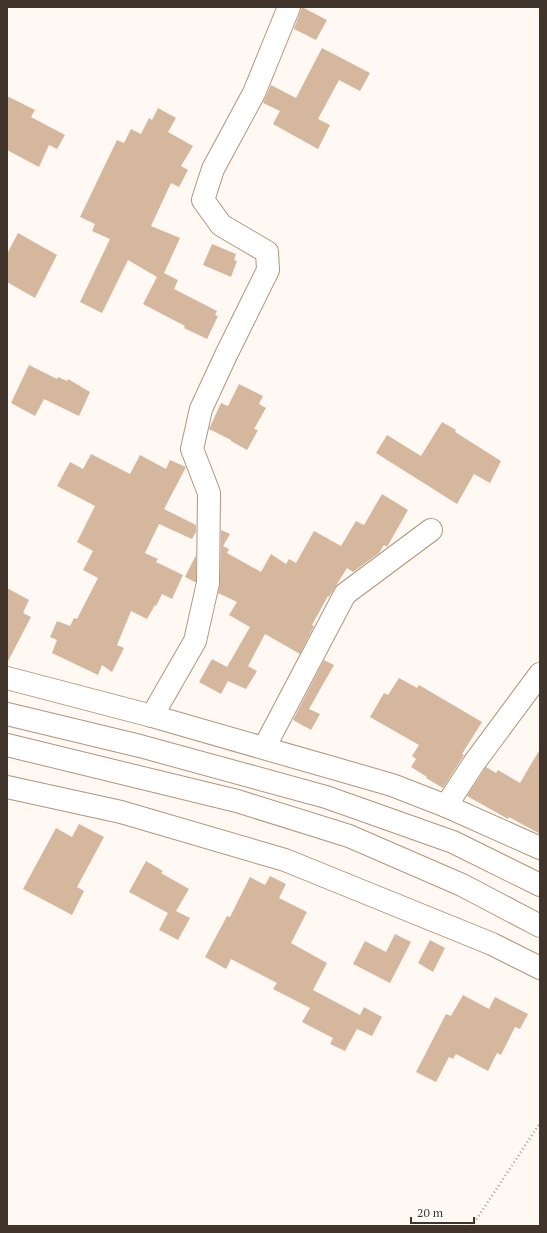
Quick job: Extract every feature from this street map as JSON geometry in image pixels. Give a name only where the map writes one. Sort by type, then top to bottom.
[{"type":"main road","points":[[152,716],[195,641],[208,584],[209,493],[192,449],[201,409],[268,270],[266,252],[221,225],[202,200],[213,169],[254,93],[289,7]]},
{"type":"main road","points":[[264,748],[345,594],[431,530]]},
{"type":"main road","points":[[446,806],[474,763],[540,674]]},
{"type":"main road","points":[[7,678],[152,716],[392,785],[446,806],[540,848]]},
{"type":"main road","points":[[7,714],[140,746],[326,797],[452,842],[540,884]]},
{"type":"main road","points":[[7,745],[236,801],[350,836],[462,885],[540,926]]},
{"type":"main road","points":[[7,787],[121,812],[284,860],[492,944],[540,968]]},
{"type":"path","points":[[472,1226],[540,1123]]},
{"type":"building","points":[[302,7],[327,20],[316,40],[294,29]]},
{"type":"building","points":[[322,48],[370,73],[360,91],[339,80],[318,119],[330,125],[318,149],[273,124],[280,111],[263,103],[271,85],[296,98]]},
{"type":"building","points":[[7,96],[35,110],[31,117],[65,135],[57,149],[49,145],[39,167],[7,150]]},
{"type":"building","points":[[158,108],[176,118],[168,132],[193,146],[181,166],[188,170],[179,187],[171,183],[151,226],[180,238],[164,273],[178,280],[174,289],[217,311],[215,315],[218,316],[207,339],[184,328],[185,326],[143,304],[157,277],[128,260],[102,313],[80,302],[110,239],[92,231],[95,224],[80,217],[117,140],[124,143],[131,129],[141,134],[149,118],[152,120]]},
{"type":"building","points":[[18,233],[57,255],[35,298],[7,282],[7,254]]},
{"type":"building","points":[[212,244],[236,254],[234,260],[237,261],[231,277],[203,265]]},
{"type":"building","points":[[29,365],[57,379],[58,377],[67,381],[68,379],[90,392],[79,416],[44,399],[35,416],[11,403]]},
{"type":"building","points":[[239,384],[263,396],[259,404],[266,408],[254,429],[258,430],[247,450],[209,429],[221,403],[228,406]]},
{"type":"building","points":[[442,422],[501,461],[490,483],[474,474],[457,504],[376,453],[387,435],[421,456]]},
{"type":"building","points":[[91,454],[130,474],[140,455],[166,469],[170,460],[186,467],[164,509],[196,525],[196,532],[192,539],[159,524],[145,553],[158,559],[156,562],[183,575],[172,599],[162,594],[147,619],[131,611],[117,645],[124,648],[112,672],[102,665],[98,675],[52,653],[57,640],[50,637],[57,621],[70,626],[74,618],[77,619],[98,578],[83,570],[93,551],[77,542],[95,506],[57,486],[70,462],[83,469]]},
{"type":"building","points":[[382,494],[408,510],[387,547],[384,545],[379,553],[353,572],[347,568],[329,597],[328,596],[312,625],[314,626],[300,654],[265,634],[248,666],[257,671],[246,689],[228,681],[221,694],[199,682],[212,659],[227,667],[250,627],[229,615],[237,602],[218,593],[220,583],[221,530],[230,534],[223,546],[229,549],[227,553],[261,572],[271,554],[286,564],[289,559],[296,563],[314,531],[341,546],[356,521],[364,525]]},
{"type":"building","points":[[196,555],[196,582],[195,582],[185,577]]},
{"type":"building","points":[[7,588],[29,600],[23,613],[31,617],[7,663]]},
{"type":"building","points":[[324,660],[334,665],[309,709],[320,714],[311,730],[293,720]]},
{"type":"building","points":[[399,678],[417,688],[419,685],[482,722],[462,754],[464,755],[443,788],[411,767],[416,759],[412,756],[419,745],[370,717],[384,693],[388,695]]},
{"type":"building","points":[[540,749],[540,834],[509,817],[508,819],[467,796],[486,767],[496,773],[498,770],[520,783]]},
{"type":"building","points":[[79,824],[104,837],[77,887],[84,891],[72,915],[23,889],[56,828],[72,837]]},
{"type":"building","points":[[146,861],[163,871],[161,873],[189,889],[176,911],[190,918],[178,940],[159,930],[168,913],[129,892]]},
{"type":"building","points":[[270,876],[286,884],[279,898],[307,912],[291,943],[327,963],[313,990],[360,1015],[364,1007],[382,1017],[372,1036],[357,1029],[345,1051],[330,1044],[333,1038],[302,1022],[310,1008],[273,989],[277,983],[231,959],[226,969],[205,957],[227,916],[230,917],[250,877],[265,885]]},
{"type":"building","points":[[395,934],[411,942],[390,983],[353,964],[365,941],[386,952]]},
{"type":"building","points":[[430,940],[445,948],[433,972],[418,963]]},
{"type":"building","points":[[463,995],[489,1009],[495,997],[528,1014],[520,1029],[515,1027],[501,1055],[497,1053],[488,1071],[456,1054],[453,1059],[449,1057],[436,1082],[416,1072],[446,1014],[451,1016]]}]
